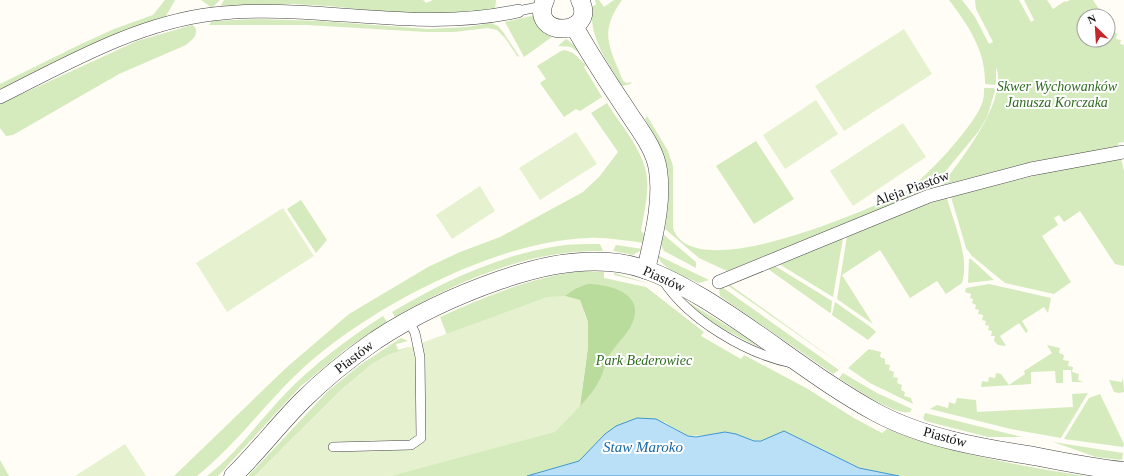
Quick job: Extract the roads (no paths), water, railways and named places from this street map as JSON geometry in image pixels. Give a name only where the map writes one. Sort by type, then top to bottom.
[{"type":"street","points":[[541,2],[545,19],[554,28],[567,30],[574,26],[582,15],[583,9],[580,0]]},
{"type":"street","points":[[0,97],[131,34],[166,24],[213,14],[253,11],[296,12],[424,20],[458,20],[518,11]]},
{"type":"street","points":[[574,26],[590,54],[646,140],[656,161],[658,170],[659,200],[653,272]]},
{"type":"street","name":"Aleja Piastów","points":[[719,282],[929,196],[1031,169],[1124,152]]},
{"type":"street","name":"Piastów","points":[[233,476],[301,402],[320,384],[378,339],[409,321],[482,287],[535,269],[557,264],[609,262],[653,272],[726,312],[839,391],[878,413],[910,427],[959,441],[1013,453],[1124,471]]},
{"type":"lane","points":[[518,11],[541,2]]},
{"type":"lane","points":[[333,447],[411,445],[421,438],[420,357],[415,333],[409,321]]},
{"type":"water","name":"Staw Maroko","points":[[637,418],[656,419],[688,436],[696,437],[725,432],[736,434],[754,441],[761,441],[784,431],[859,468],[899,476],[527,476],[579,461],[605,434],[616,426]]},
{"type":"park label","name":"Skwer Wychowanków Janusza Korczaka","points":[[1057,94]]},
{"type":"park label","name":"Park Bederowiec","points":[[644,360]]}]
